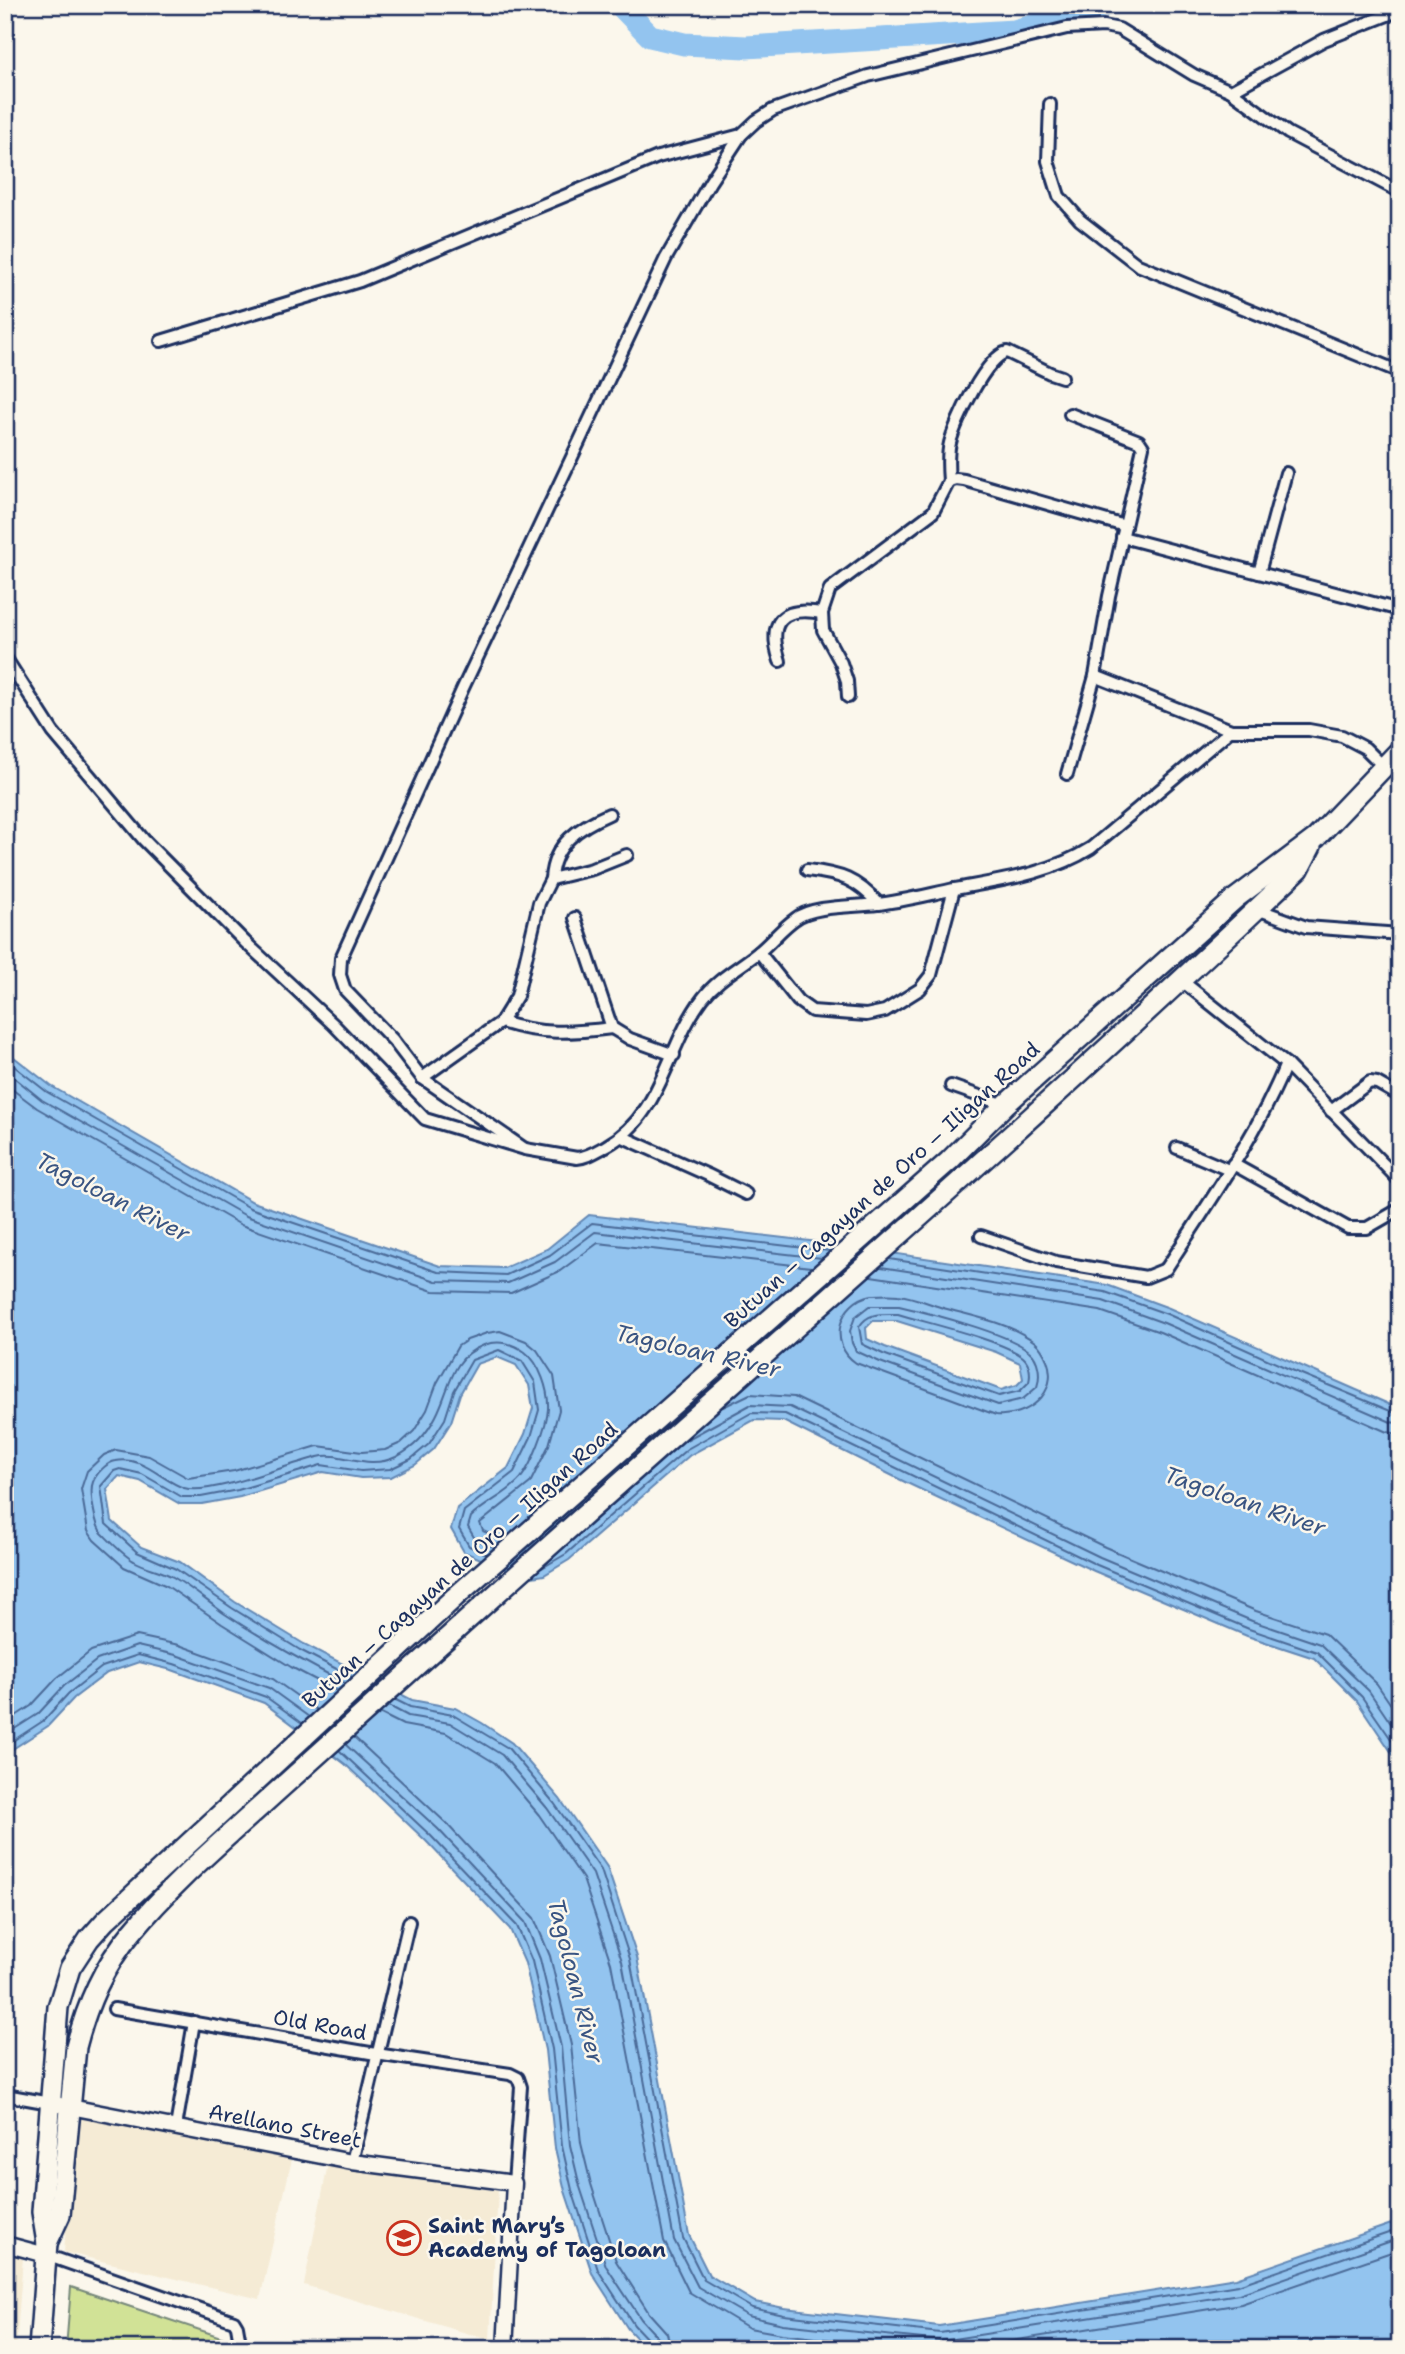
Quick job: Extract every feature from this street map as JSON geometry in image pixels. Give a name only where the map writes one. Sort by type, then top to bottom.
[{"type":"highway","name":"Butuan – Cagayan de Oro – Iligan Road","points":[[46,2249],[42,2212],[58,2007],[70,1968],[105,1921],[455,1597],[949,1161],[1004,1105],[1236,898],[1316,838],[1400,750]]},
{"type":"highway","name":"Butuan – Cagayan de Oro – Iligan Road","points":[[46,2249],[60,2215],[76,2047],[97,1984],[136,1927],[192,1869],[892,1240],[1014,1135],[1182,981],[1299,869],[1316,838]]},
{"type":"highway","points":[[39,2349],[46,2249]]},
{"type":"street","points":[[1231,90],[1324,40],[1400,10]]},
{"type":"street","points":[[525,1149],[422,1078],[393,1040],[345,990],[340,975],[341,958],[463,688],[666,258],[741,135],[773,110],[868,76],[1067,27],[1088,26],[1119,29],[1194,75],[1231,90],[1288,133],[1400,192]]},
{"type":"street","points":[[1049,104],[1048,161],[1059,195],[1080,220],[1138,265],[1400,372]]},
{"type":"street","points":[[161,341],[360,281],[658,158],[741,135]]},
{"type":"street","points":[[848,697],[847,681],[841,663],[823,630],[822,613],[830,589],[933,512],[949,481],[949,446],[957,422],[995,358],[1007,352],[1062,377]]},
{"type":"street","points":[[1067,774],[1095,676],[1109,596],[1143,447],[1142,444],[1070,414]]},
{"type":"street","points":[[1259,573],[1286,473]]},
{"type":"street","points":[[949,481],[964,480],[1259,573],[1400,610]]},
{"type":"street","points":[[779,661],[774,645],[776,626],[783,616],[793,611],[822,613]]},
{"type":"street","points":[[5,657],[53,732],[144,839],[245,942],[352,1043],[425,1119],[525,1149],[568,1157],[586,1157],[623,1137],[638,1121],[660,1086],[704,996],[797,917],[809,912],[879,904],[1044,871],[1078,857],[1231,730]]},
{"type":"street","points":[[1095,676],[1231,730],[1309,730],[1342,736],[1365,748],[1384,767]]},
{"type":"street","points":[[422,1078],[501,1022],[517,996],[539,903],[551,880],[552,865],[561,845],[584,824],[609,814]]},
{"type":"street","points":[[551,880],[592,869],[627,855]]},
{"type":"street","points":[[807,870],[849,878],[864,888],[879,904]]},
{"type":"street","points":[[759,952],[798,1001],[811,1011],[866,1015],[885,1011],[920,989],[931,975],[954,889]]},
{"type":"street","points":[[1257,909],[1306,927],[1400,934]]},
{"type":"street","points":[[575,918],[612,1028]]},
{"type":"street","points":[[1182,981],[1286,1064],[1400,1181]]},
{"type":"street","points":[[501,1022],[554,1034],[612,1028],[630,1039],[674,1055]]},
{"type":"street","points":[[981,1236],[1056,1262],[1146,1277],[1166,1269],[1270,1103],[1286,1064]]},
{"type":"street","points":[[1331,1111],[1370,1082],[1400,1096]]},
{"type":"street","points":[[951,1086],[1004,1105]]},
{"type":"street","points":[[623,1137],[708,1174],[746,1194]]},
{"type":"street","points":[[1177,1148],[1231,1167],[1348,1228],[1367,1228],[1400,1209]]},
{"type":"street","points":[[352,2162],[409,1922]]},
{"type":"street","name":"Old Road","points":[[114,2009],[510,2074],[518,2078],[521,2087],[514,2183]]},
{"type":"street","points":[[176,2127],[194,2022]]},
{"type":"street","points":[[5,2095],[50,2103]]},
{"type":"street","name":"Arellano Street","points":[[50,2103],[352,2162],[514,2183]]},
{"type":"street","points":[[505,2349],[514,2183]]},
{"type":"street","points":[[5,2244],[46,2249],[234,2322],[241,2349]]},
{"type":"shaded area","points":[[75,2115],[292,2159],[260,2299],[64,2252]]},
{"type":"shaded area","name":"Saint Mary’s Academy of Tagoloan","points":[[328,2164],[498,2191],[490,2340],[304,2285]]},
{"type":"shaded area","points":[[5,2254],[23,2258],[16,2349],[5,2349]]},
{"type":"green space","points":[[71,2287],[224,2338],[226,2349],[66,2349]]},
{"type":"water","name":"Tagoloan River","points":[[5,1050],[51,1086],[253,1202],[440,1266],[504,1268],[547,1249],[589,1215],[810,1241],[1107,1285],[1169,1308],[1400,1409],[1400,1765],[1357,1701],[1314,1658],[1247,1636],[1094,1571],[783,1421],[754,1420],[690,1455],[569,1560],[544,1575],[526,1578],[464,1552],[451,1529],[457,1508],[508,1468],[525,1434],[533,1408],[529,1385],[516,1365],[497,1357],[477,1364],[460,1394],[451,1422],[434,1449],[415,1465],[391,1477],[361,1478],[323,1472],[240,1497],[202,1504],[180,1504],[140,1481],[119,1476],[107,1489],[112,1521],[141,1547],[180,1562],[235,1602],[304,1644],[412,1700],[455,1708],[482,1723],[512,1743],[560,1799],[607,1867],[637,1957],[689,2235],[709,2275],[755,2302],[784,2308],[939,2326],[1236,2278],[1400,2221],[1400,2349],[647,2349],[628,2329],[592,2273],[565,2191],[555,2148],[545,2050],[525,1963],[510,1929],[426,1841],[345,1764],[264,1703],[172,1670],[139,1662],[107,1673],[74,1698],[48,1726],[5,1754]],"holes":[[[873,1321],[897,1321],[996,1352],[1020,1363],[1023,1379],[1017,1385],[1001,1390],[867,1339],[866,1328]]]},
{"type":"waterway","points":[[620,5],[650,36],[684,44],[746,47],[1014,31],[1105,5]]},
{"type":"place","name":"Saint Mary’s Academy of Tagoloan","points":[[404,2238]]}]
